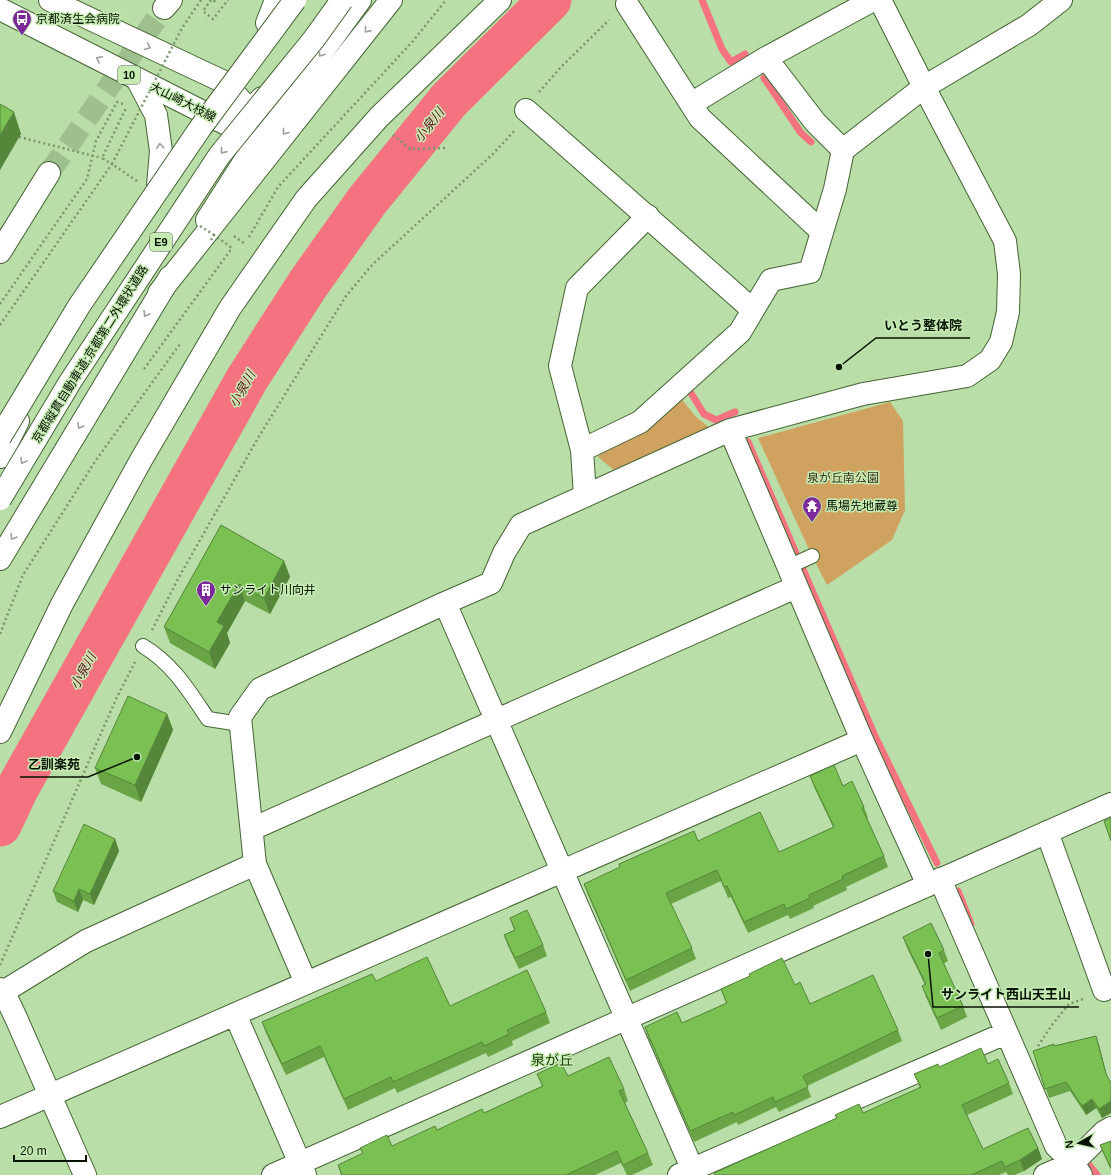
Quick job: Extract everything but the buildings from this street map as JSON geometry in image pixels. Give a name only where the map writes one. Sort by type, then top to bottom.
[{"type":"main road","points":[[50,0],[224,82],[244,104],[258,140]]},
{"type":"main road","points":[[267,23],[276,0]]},
{"type":"main road","points":[[0,420],[54,349],[158,185],[211,116],[224,82],[284,0]]},
{"type":"main road","name":"E9","points":[[0,437],[83,300],[201,127],[295,0]]},
{"type":"main road","points":[[211,116],[239,115],[259,102],[306,40],[341,0]]},
{"type":"main road","name":"京都縦貫自動車道;京都第二外環状道路","points":[[0,499],[70,382],[219,156],[314,39],[341,0]]},
{"type":"main road","points":[[0,560],[159,293],[258,140],[360,0]]},
{"type":"main road","points":[[159,293],[391,0]]},
{"type":"main road","points":[[0,732],[62,604],[141,460],[230,308],[306,199],[379,117],[500,0]]},
{"type":"main road","points":[[691,104],[766,58],[873,0]]},
{"type":"main road","points":[[306,983],[254,864],[252,829],[240,717],[260,688],[491,583],[504,553],[521,525],[730,430],[863,394],[967,376],[990,360],[1001,342],[1008,312],[1009,274],[1005,241],[880,0]]},
{"type":"main road","points":[[582,450],[640,422],[740,332],[770,280],[810,272],[835,189],[843,150],[924,87],[1029,25],[1061,0]]},
{"type":"main road","points":[[627,4],[700,118],[822,232]]},
{"type":"main road","name":"大山崎大枝線","points":[[0,9],[258,140]]},
{"type":"main road","points":[[766,58],[815,122],[843,150]]},
{"type":"main road","points":[[137,78],[156,115],[161,151],[158,185]]},
{"type":"main road","points":[[526,110],[753,310]]},
{"type":"main road","points":[[0,252],[49,173]]},
{"type":"main road","points":[[585,496],[582,450],[560,366],[577,288],[648,216]]},
{"type":"main road","points":[[0,457],[54,349]]},
{"type":"main road","points":[[730,430],[862,740],[934,882],[1006,1033],[1056,1146],[1077,1169]]},
{"type":"main road","points":[[252,829],[496,720],[792,577]]},
{"type":"main road","points":[[445,603],[626,1018],[689,1173],[1006,1033]]},
{"type":"main road","points":[[0,1117],[862,740]]},
{"type":"main road","points":[[273,1175],[302,1169],[626,1018],[1111,804]]},
{"type":"main road","points":[[1047,832],[1104,990]]},
{"type":"main road","points":[[85,1175],[50,1095],[1,991],[86,941],[254,864]]},
{"type":"main road","points":[[235,1014],[302,1169]]},
{"type":"main road","points":[[1077,1169],[1089,1147],[1104,1132],[1111,1128]]},
{"type":"main road","points":[[1045,1175],[1077,1169]]},
{"type":"lane","points":[[792,577],[812,556]]},
{"type":"lane","points":[[143,646],[159,655],[180,678],[208,719],[240,724]]},
{"type":"path","points":[[0,325],[112,164],[182,28],[201,0]]},
{"type":"path","points":[[213,1],[203,11],[213,19],[228,0]]},
{"type":"path","points":[[0,966],[116,699],[143,646],[179,577],[258,438],[346,296],[373,264],[493,154],[514,130],[526,110],[561,67],[627,4]]},
{"type":"path","points":[[0,304],[87,179],[96,141],[117,102],[127,106],[102,158]]},
{"type":"path","points":[[19,137],[102,158],[112,164]]},
{"type":"path","points":[[401,140],[410,149],[445,148]]},
{"type":"path","points":[[231,234],[245,244]]},
{"type":"path","points":[[140,374],[232,248],[214,235],[211,240]]},
{"type":"path","points":[[1037,1049],[1052,1025],[1069,1004],[1104,990]]},
{"type":"green space","points":[[680,397],[695,416],[710,428],[615,471],[598,457],[604,450]]},
{"type":"green space","name":"泉が丘南公園","points":[[890,402],[903,421],[905,510],[892,540],[827,585],[812,556],[758,438]]},
{"type":"waterway","name":"小泉川","points":[[0,825],[17,789],[247,379],[308,284],[367,201],[449,100],[550,0]]},
{"type":"waterway","points":[[702,0],[722,49],[731,62],[745,54]]},
{"type":"waterway","points":[[764,78],[801,133],[811,142]]},
{"type":"waterway","points":[[691,393],[704,414],[716,420],[735,412]]},
{"type":"waterway","points":[[748,442],[875,736],[937,863]]},
{"type":"waterway","points":[[958,891],[971,924]]},
{"type":"waterway","points":[[1082,1156],[1097,1175]]},
{"type":"tunnel","points":[[49,173],[164,8]]},
{"type":"place","name":"京都済生会病院","points":[[22,36]]},
{"type":"place","name":"いとう整体院","points":[[839,367]]},
{"type":"place","name":"馬場先地蔵尊","points":[[812,523]]},
{"type":"place","name":"サンライト川向井","points":[[206,607]]},
{"type":"place","name":"乙訓楽苑","points":[[137,757]]},
{"type":"place","name":"サンライト西山天王山","points":[[928,954]]},
{"type":"district","name":"泉が丘","points":[[552,1060]]}]
